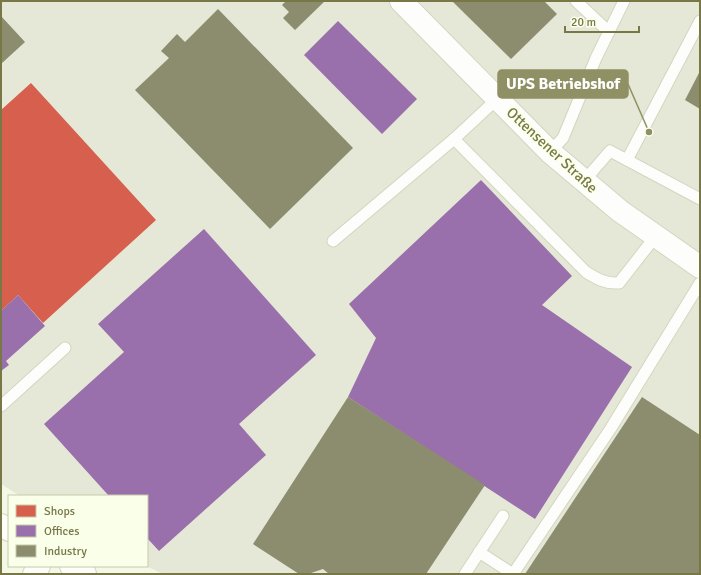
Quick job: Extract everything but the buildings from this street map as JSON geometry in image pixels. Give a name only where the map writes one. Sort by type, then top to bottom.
[{"type":"street","name":"Ottensener Straße","points":[[401,1],[496,99],[550,152],[655,237],[700,267]]},
{"type":"street","points":[[73,567],[85,574]]},
{"type":"lane","points":[[576,1],[609,32]]},
{"type":"lane","points":[[550,152],[563,138],[596,58],[624,1]]},
{"type":"lane","points":[[627,160],[700,21]]},
{"type":"lane","points":[[333,241],[454,139],[496,99]]},
{"type":"lane","points":[[454,139],[586,272],[599,280],[610,284],[619,283],[655,237]]},
{"type":"lane","points":[[584,181],[610,151],[700,200]]},
{"type":"lane","points":[[479,552],[513,574],[611,428],[700,283]]},
{"type":"lane","points":[[1,406],[65,348]]},
{"type":"lane","points":[[465,574],[503,516]]},
{"type":"shaded area","points":[[1,1],[700,1],[700,574],[163,574],[148,567],[148,495],[18,495],[1,484]]},
{"type":"place","name":"UPS Betriebshof","points":[[649,132]]}]
